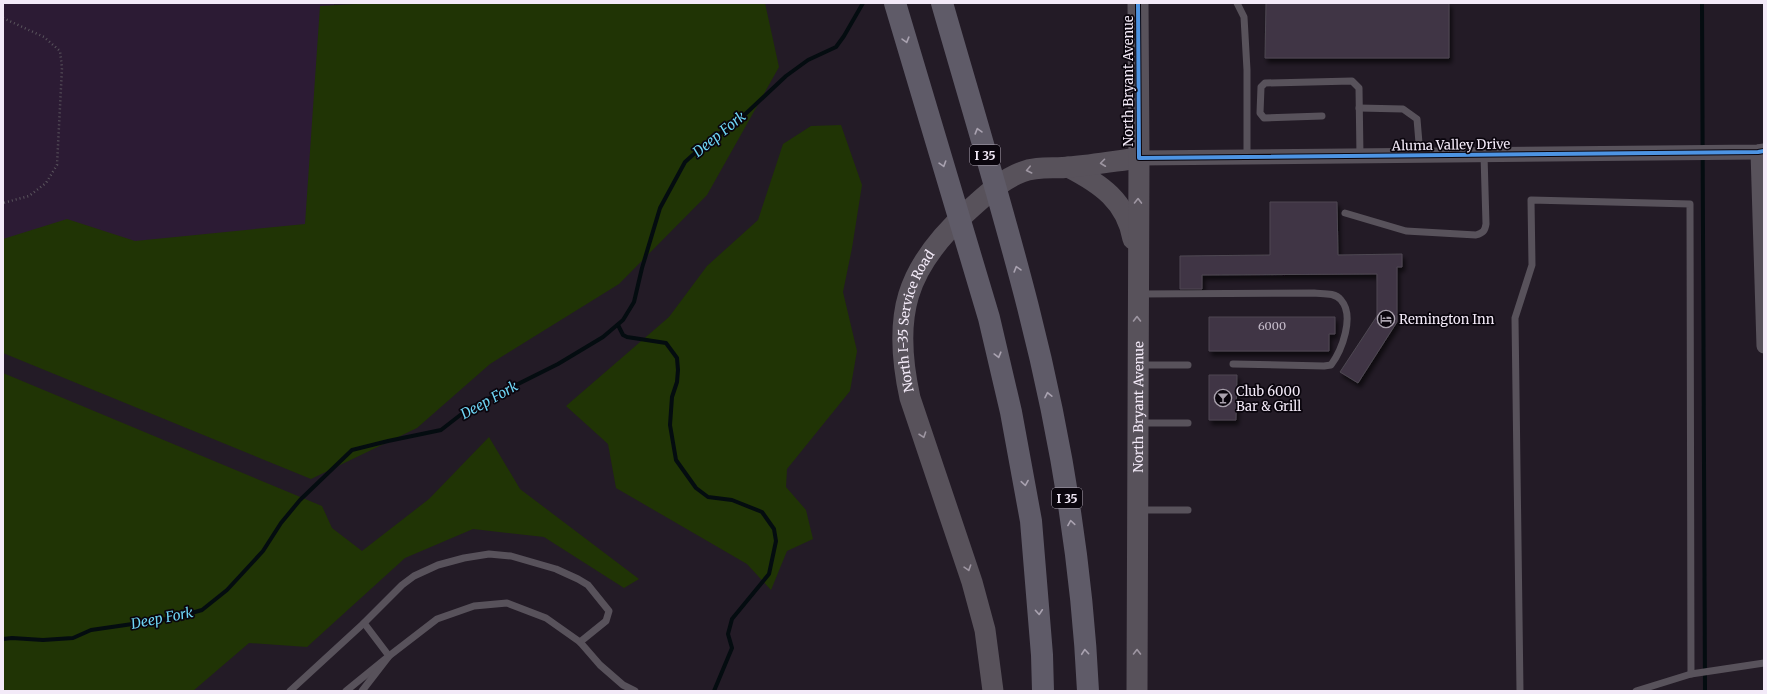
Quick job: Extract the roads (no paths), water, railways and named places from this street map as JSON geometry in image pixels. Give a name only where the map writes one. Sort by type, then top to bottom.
[{"type":"highway","points":[[895,3],[989,318],[1011,412],[1031,521],[1042,655],[1043,691]]},
{"type":"highway","name":"I 35","points":[[942,3],[1028,307],[1059,450],[1072,528],[1081,604],[1088,691]]},
{"type":"main road","name":"North Bryant Avenue","points":[[1137,691],[1137,365],[1139,158],[1138,3]]},
{"type":"main road","name":"North I-35 Service Road","points":[[993,691],[985,630],[972,582],[910,398],[904,368],[903,319],[906,305],[918,273],[930,250],[947,230],[1005,180],[1023,172],[1040,168],[1068,168],[1139,158]]},
{"type":"main road","points":[[1068,168],[1091,179],[1102,187],[1114,198],[1121,208],[1131,230],[1138,268]]},
{"type":"street","name":"Aluma Valley Drive","points":[[1139,158],[1761,151]]},
{"type":"street","points":[[1761,151],[1764,346]]},
{"type":"lane","points":[[1237,3],[1244,17],[1247,70],[1246,157]]},
{"type":"lane","points":[[1322,116],[1264,118],[1260,113],[1261,87],[1266,83],[1330,80],[1352,81],[1359,88],[1360,156]]},
{"type":"lane","points":[[1359,108],[1403,109],[1417,119],[1420,155]]},
{"type":"lane","points":[[1345,213],[1406,231],[1481,234],[1486,224],[1484,155]]},
{"type":"lane","points":[[1520,691],[1515,318],[1532,265],[1531,200],[1690,204],[1691,674]]},
{"type":"lane","points":[[1138,294],[1314,293],[1330,294],[1341,300],[1346,312],[1346,328],[1338,354],[1331,364],[1324,366],[1233,364]]},
{"type":"lane","points":[[1137,365],[1188,365]]},
{"type":"lane","points":[[1138,423],[1188,423]]},
{"type":"lane","points":[[1137,510],[1188,510]]},
{"type":"lane","points":[[294,690],[364,623],[402,584],[420,573],[438,565],[464,558],[489,554],[511,556],[531,561],[578,579],[588,585],[609,611],[606,622],[580,642]]},
{"type":"lane","points":[[346,691],[437,619],[474,606],[507,603],[546,618],[580,642],[600,666],[624,685],[635,691]]},
{"type":"lane","points":[[364,623],[389,656]]},
{"type":"lane","points":[[362,691],[389,656]]},
{"type":"lane","points":[[1636,691],[1691,674],[1764,663]]},
{"type":"waterway","name":"Deep Fork","points":[[3,639],[12,638],[43,640],[73,638],[91,630],[174,618],[202,610],[227,590],[263,551],[281,523],[300,500],[352,450],[441,430],[468,409],[558,364],[603,337],[623,320],[634,302],[642,268],[660,208],[685,162],[705,144],[739,120],[786,76],[808,60],[836,47],[863,3]]},
{"type":"waterway","points":[[1702,3],[1705,691]]},
{"type":"waterway","points":[[618,325],[623,335],[627,337],[666,343],[677,358],[677,382],[672,397],[670,425],[676,460],[696,488],[708,497],[732,500],[762,512],[774,529],[776,541],[769,574],[732,619],[728,634],[732,648],[714,691]]},
{"type":"place","name":"Remington Inn","points":[[1386,319]]},
{"type":"place","name":"Club 6000 Bar & Grill","points":[[1223,398]]}]
